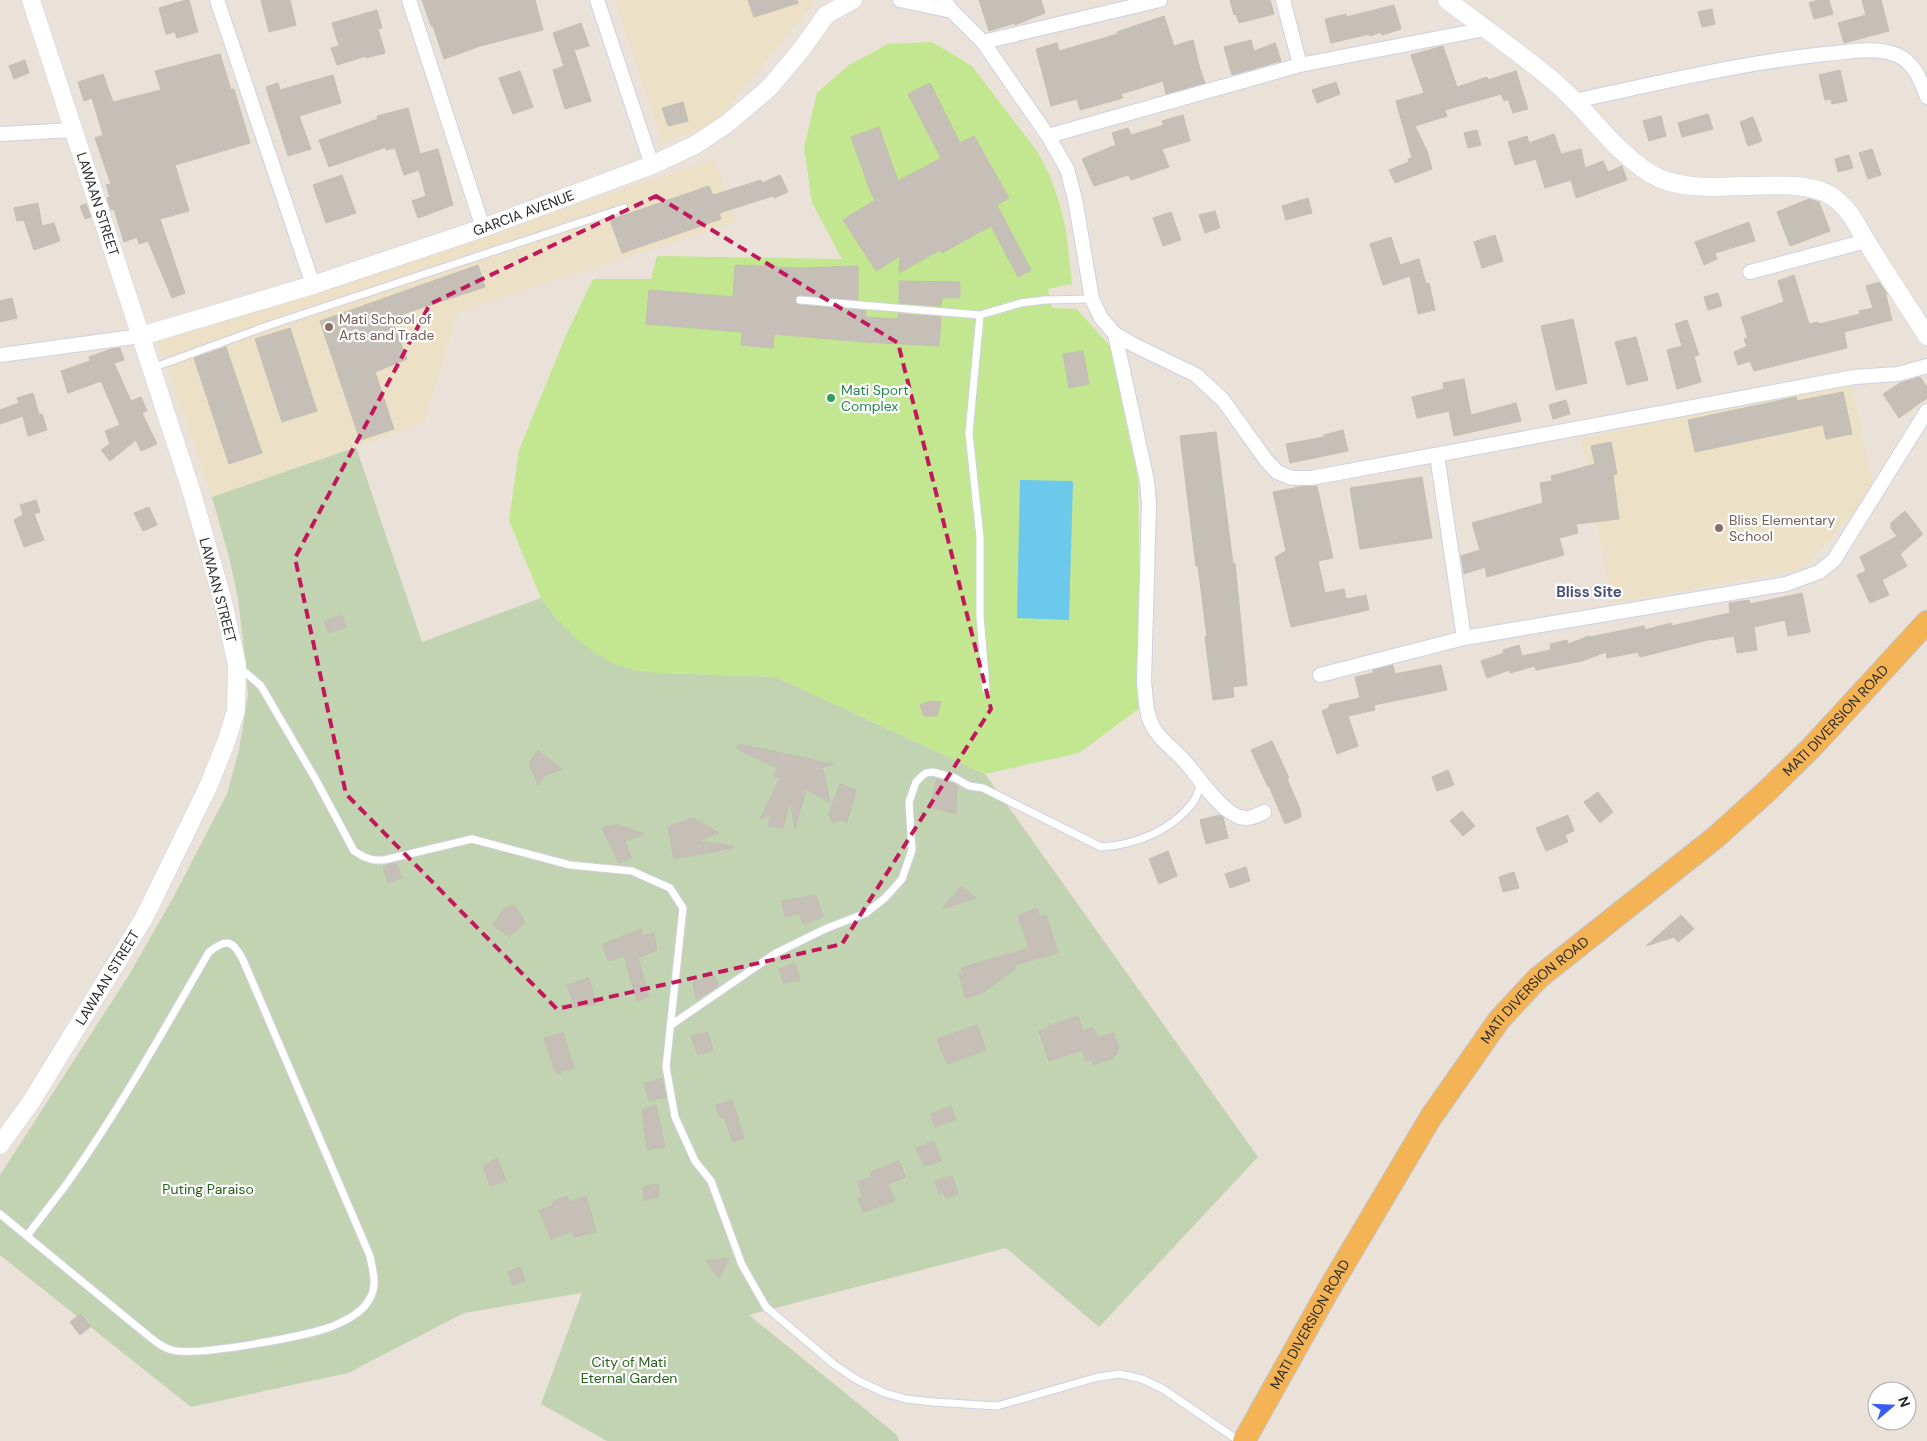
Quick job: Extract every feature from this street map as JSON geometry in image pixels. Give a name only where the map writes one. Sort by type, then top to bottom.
[{"type":"highway","name":"MATI DIVERSION ROAD","points":[[1244,1441],[1329,1288],[1431,1117],[1500,1020],[1538,978],[1716,837],[1767,791],[1813,746],[1927,622]]},
{"type":"street","name":"LAWAAN STREET","points":[[0,1146],[31,1102],[148,910],[208,787],[236,711],[237,665],[222,598],[192,493],[31,0]]},
{"type":"street","points":[[217,0],[313,285]]},
{"type":"street","points":[[409,0],[483,228]]},
{"type":"street","points":[[597,0],[652,165]]},
{"type":"street","name":"GARCIA AVENUE","points":[[141,336],[313,285],[483,228],[652,165],[695,145],[728,123],[769,88],[801,50],[823,8],[853,0]]},
{"type":"street","points":[[900,0],[948,6],[983,42],[1048,136],[1067,169],[1075,199],[1092,299],[1100,318],[1115,334],[1196,375],[1223,400],[1266,460],[1277,472],[1292,478],[1311,478],[1854,377],[1898,374],[1927,366]]},
{"type":"street","points":[[983,42],[1160,0]]},
{"type":"street","points":[[1283,0],[1300,65]]},
{"type":"street","points":[[1447,0],[1558,86],[1615,144],[1651,174],[1677,185],[1712,187],[1796,186],[1822,191],[1837,199],[1853,216],[1866,241],[1927,336]]},
{"type":"street","points":[[1048,136],[1300,65],[1485,28]]},
{"type":"street","points":[[1574,101],[1732,66],[1873,49],[1898,55],[1912,66],[1921,79],[1927,97]]},
{"type":"street","points":[[0,134],[74,130]]},
{"type":"street","points":[[1750,272],[1866,241]]},
{"type":"street","points":[[1115,334],[1147,481],[1149,504],[1144,682],[1147,711],[1153,727],[1164,742],[1187,763],[1201,783],[1215,798],[1237,816],[1245,818],[1264,812]]},
{"type":"street","points":[[0,355],[141,336]]},
{"type":"street","points":[[1320,674],[1464,638],[1786,584],[1819,572],[1834,560],[1927,411]]},
{"type":"street","points":[[1436,455],[1464,638]]},
{"type":"lane","points":[[152,368],[270,325],[624,208]]},
{"type":"lane","points":[[800,300],[980,315],[1021,303],[1044,300],[1092,299]]},
{"type":"lane","points":[[980,315],[969,433],[980,537],[980,616],[986,689]]},
{"type":"lane","points":[[237,665],[261,686],[316,780],[354,851],[364,857],[374,860],[394,858],[472,839],[562,864],[632,871],[670,888],[682,908],[666,1067],[675,1117],[695,1161],[711,1181],[742,1265],[766,1307],[836,1366],[859,1381],[885,1394],[906,1399],[997,1406],[1098,1377],[1120,1374],[1142,1379],[1163,1389],[1239,1441]]},
{"type":"lane","points":[[671,1025],[776,953],[825,929],[866,913],[885,898],[902,879],[912,850],[909,802],[916,782],[926,773],[933,772],[955,778],[969,786],[983,788],[1102,847],[1120,846],[1160,831],[1177,819],[1194,800],[1201,783]]},
{"type":"lane","points":[[0,1214],[146,1334],[172,1351],[184,1352],[222,1348],[292,1337],[331,1327],[364,1308],[375,1287],[370,1256],[244,960],[238,949],[232,944],[226,942],[219,944],[209,952],[154,1048],[100,1135],[68,1182],[27,1236]]},
{"type":"highlighted area","points":[[656,196],[898,343],[991,709],[842,944],[557,1009],[346,794],[295,558],[430,304]]},
{"type":"shaded area","points":[[615,0],[812,0],[813,4],[713,125],[662,143]]},
{"type":"shaded area","name":"Mati School of Arts and Trade","points":[[715,159],[736,222],[458,312],[424,423],[212,497],[158,342]]},
{"type":"shaded area","name":"Bliss Elementary School","points":[[1851,381],[1874,489],[1805,568],[1612,604],[1581,439]]},
{"type":"green space","name":"Mati Sport Complex","points":[[932,42],[972,66],[1037,151],[1050,176],[1066,230],[1072,284],[1048,289],[1052,308],[1077,309],[1110,346],[1138,479],[1141,707],[1079,753],[985,774],[776,677],[659,673],[638,671],[617,665],[595,653],[576,638],[556,618],[541,598],[509,521],[519,450],[567,333],[593,279],[651,279],[657,256],[842,259],[812,203],[804,147],[817,93],[849,65],[888,44]]},
{"type":"green space","points":[[356,447],[422,642],[541,598],[556,618],[659,673],[776,677],[985,774],[1258,1157],[1099,1327],[1006,1248],[749,1315],[897,1435],[899,1441],[607,1441],[541,1404],[582,1293],[464,1313],[348,1373],[191,1407],[0,1255],[0,1175],[129,975],[174,896],[227,794],[239,750],[248,695],[238,599],[229,557],[212,497]]},
{"type":"water","points":[[1020,480],[1073,481],[1069,620],[1017,618]]},
{"type":"building","points":[[189,0],[198,32],[177,38],[175,32],[166,34],[159,8]]},
{"type":"building","points":[[261,0],[290,0],[296,25],[269,32]]},
{"type":"building","points":[[422,0],[535,0],[543,30],[480,46],[444,59]]},
{"type":"building","points":[[748,0],[797,0],[798,3],[754,17]]},
{"type":"building","points":[[979,0],[1041,0],[1045,13],[1015,25],[1015,23],[989,31]]},
{"type":"building","points":[[1230,0],[1270,0],[1274,14],[1239,23],[1236,14],[1234,15]]},
{"type":"building","points":[[1818,0],[1829,0],[1833,14],[1814,19],[1809,3]]},
{"type":"building","points":[[1862,0],[1881,0],[1889,31],[1844,43],[1838,23],[1866,15]]},
{"type":"building","points":[[1394,5],[1401,29],[1382,35],[1381,32],[1370,36],[1369,34],[1331,43],[1325,19],[1346,14],[1346,17]]},
{"type":"building","points":[[1712,9],[1715,24],[1702,27],[1698,12]]},
{"type":"building","points":[[377,10],[382,28],[378,29],[385,53],[366,58],[366,56],[337,65],[331,48],[339,46],[332,23]]},
{"type":"building","points":[[1164,16],[1174,46],[1193,40],[1205,83],[1166,94],[1163,81],[1121,94],[1123,98],[1080,110],[1077,99],[1051,106],[1036,49],[1057,43],[1059,51],[1118,34],[1117,32]]},
{"type":"building","points":[[581,23],[589,46],[574,50],[591,101],[565,109],[553,70],[564,66],[553,33]]},
{"type":"building","points":[[1251,40],[1254,51],[1275,43],[1281,61],[1232,75],[1224,47]]},
{"type":"building","points":[[1443,46],[1457,87],[1487,77],[1488,80],[1516,71],[1528,109],[1513,113],[1508,99],[1504,101],[1501,94],[1445,110],[1447,116],[1415,126],[1427,151],[1432,169],[1395,183],[1389,170],[1409,162],[1408,159],[1412,158],[1396,101],[1424,93],[1411,55]]},
{"type":"building","points":[[220,54],[231,90],[234,89],[250,143],[175,165],[189,211],[160,219],[185,293],[172,298],[148,241],[139,244],[137,237],[124,242],[114,209],[111,210],[107,198],[110,197],[106,185],[111,184],[95,138],[103,135],[92,98],[84,101],[78,82],[103,74],[113,102],[161,90],[155,71]]},
{"type":"building","points":[[25,60],[29,73],[14,79],[9,66]]},
{"type":"building","points":[[1840,70],[1847,101],[1832,104],[1831,99],[1825,100],[1819,75]]},
{"type":"building","points":[[520,71],[533,107],[513,114],[499,78]]},
{"type":"building","points":[[333,75],[341,103],[299,116],[311,149],[288,156],[266,87],[278,83],[280,90]]},
{"type":"building","points":[[1336,82],[1340,94],[1317,103],[1312,90]]},
{"type":"building","points":[[930,83],[960,143],[974,136],[1009,198],[997,205],[1031,270],[1018,277],[991,226],[942,253],[940,250],[899,273],[900,256],[876,271],[843,220],[875,200],[851,137],[879,127],[898,181],[941,158],[908,94]]},
{"type":"building","points":[[683,102],[688,121],[668,126],[662,108]]},
{"type":"building","points":[[408,108],[420,154],[438,149],[453,205],[418,218],[412,201],[426,196],[419,170],[404,175],[395,148],[386,150],[386,147],[329,167],[319,140],[378,119],[377,116]]},
{"type":"building","points":[[1708,114],[1713,129],[1682,137],[1678,123]]},
{"type":"building","points":[[1183,115],[1190,141],[1162,149],[1169,167],[1131,180],[1129,175],[1094,186],[1082,159],[1116,145],[1112,133],[1128,128],[1131,135],[1164,125],[1162,121]]},
{"type":"building","points":[[1661,116],[1666,136],[1649,141],[1643,121]]},
{"type":"building","points":[[1753,117],[1762,141],[1748,146],[1740,122]]},
{"type":"building","points":[[1477,130],[1481,145],[1468,148],[1464,133]]},
{"type":"building","points":[[1554,134],[1561,154],[1581,149],[1585,168],[1603,161],[1608,172],[1622,166],[1627,180],[1576,198],[1571,180],[1545,188],[1536,159],[1515,165],[1508,142],[1527,136],[1529,143]]},
{"type":"building","points":[[1872,149],[1881,175],[1868,179],[1859,153]]},
{"type":"building","points":[[1849,155],[1853,168],[1838,172],[1835,159]]},
{"type":"building","points":[[342,175],[356,213],[326,223],[313,185]]},
{"type":"building","points":[[780,175],[788,192],[774,198],[773,196],[719,213],[721,219],[622,253],[610,220],[709,186],[713,195],[761,180],[762,183]]},
{"type":"building","points":[[1308,198],[1312,213],[1286,220],[1282,206]]},
{"type":"building","points":[[1809,199],[1819,202],[1830,231],[1790,246],[1777,212]]},
{"type":"building","points":[[38,203],[42,226],[54,223],[60,241],[34,250],[24,220],[17,221],[14,208]]},
{"type":"building","points":[[86,204],[91,217],[85,219],[80,206]]},
{"type":"building","points":[[1215,211],[1220,228],[1205,233],[1199,215]]},
{"type":"building","points":[[1171,212],[1181,240],[1163,246],[1153,218]]},
{"type":"building","points":[[1749,222],[1755,241],[1715,253],[1717,259],[1704,265],[1695,242]]},
{"type":"building","points":[[1495,235],[1503,261],[1482,268],[1474,242]]},
{"type":"building","points":[[1391,237],[1400,265],[1419,259],[1426,284],[1429,283],[1435,310],[1418,314],[1410,276],[1383,285],[1370,244]]},
{"type":"building","points":[[478,265],[485,287],[391,318],[407,359],[375,372],[394,429],[360,440],[320,321]]},
{"type":"building","points":[[735,265],[800,268],[858,266],[858,300],[800,295],[795,297],[795,303],[866,311],[866,317],[898,319],[898,314],[941,317],[939,346],[774,334],[773,348],[741,345],[742,332],[646,324],[649,290],[733,297]]},
{"type":"building","points":[[1794,275],[1809,324],[1818,322],[1819,324],[1860,314],[1859,311],[1873,308],[1866,286],[1879,282],[1887,294],[1892,320],[1844,332],[1847,348],[1754,371],[1750,361],[1738,365],[1734,352],[1747,346],[1744,339],[1748,338],[1741,317],[1784,302],[1778,281]]},
{"type":"building","points":[[899,281],[960,282],[960,298],[942,298],[941,306],[899,303]]},
{"type":"building","points":[[1718,293],[1722,306],[1708,310],[1704,297]]},
{"type":"building","points":[[12,298],[17,318],[0,322],[0,301]]},
{"type":"building","points":[[1573,319],[1587,383],[1556,390],[1541,326]]},
{"type":"building","points":[[1687,320],[1699,355],[1694,356],[1701,382],[1677,389],[1667,350],[1682,346],[1675,324]]},
{"type":"building","points":[[290,328],[317,411],[282,422],[255,339]]},
{"type":"building","points":[[1636,337],[1648,380],[1627,385],[1615,342]]},
{"type":"building","points":[[226,347],[262,453],[229,464],[194,358]]},
{"type":"building","points":[[120,348],[124,360],[114,363],[131,401],[141,397],[147,411],[142,413],[157,444],[141,451],[136,440],[110,461],[101,450],[110,444],[105,431],[120,425],[101,381],[68,393],[61,371],[90,361],[89,357],[111,349]]},
{"type":"building","points":[[1083,351],[1089,384],[1069,388],[1063,354]]},
{"type":"building","points":[[1920,377],[1927,387],[1927,398],[1899,418],[1883,394],[1900,383]]},
{"type":"building","points":[[1464,379],[1471,415],[1516,403],[1521,421],[1454,436],[1449,411],[1417,418],[1412,397],[1444,389],[1443,383]]},
{"type":"building","points":[[1843,392],[1852,434],[1826,439],[1823,425],[1695,452],[1688,420],[1796,397],[1797,401]]},
{"type":"building","points":[[33,393],[39,415],[42,414],[47,430],[28,436],[23,416],[0,424],[0,410],[19,403],[17,398]]},
{"type":"building","points":[[1566,400],[1570,414],[1553,419],[1549,405]]},
{"type":"building","points":[[1343,430],[1348,451],[1290,463],[1286,444],[1324,437],[1324,435]]},
{"type":"building","points":[[1216,432],[1233,564],[1235,563],[1247,685],[1233,687],[1234,697],[1213,700],[1205,637],[1207,637],[1180,436]]},
{"type":"building","points":[[1611,442],[1617,474],[1613,475],[1619,519],[1576,524],[1578,533],[1559,538],[1564,555],[1487,577],[1485,567],[1464,574],[1461,556],[1480,550],[1472,523],[1543,503],[1540,483],[1552,481],[1551,476],[1595,464],[1591,446]]},
{"type":"building","points":[[1422,477],[1432,538],[1360,549],[1350,488]]},
{"type":"building","points":[[1317,486],[1333,558],[1318,561],[1325,593],[1344,589],[1346,599],[1366,595],[1369,610],[1291,627],[1275,557],[1286,551],[1273,492]]},
{"type":"building","points":[[36,500],[40,512],[34,514],[44,540],[24,547],[14,520],[23,515],[20,505]]},
{"type":"building","points":[[149,507],[157,525],[143,531],[134,513]]},
{"type":"building","points":[[1905,511],[1923,534],[1900,554],[1907,566],[1882,580],[1889,595],[1870,603],[1857,575],[1866,571],[1860,557],[1897,536],[1891,529],[1891,523]]},
{"type":"building","points":[[1802,593],[1810,632],[1788,636],[1785,620],[1754,627],[1757,650],[1737,653],[1734,636],[1712,639],[1640,657],[1638,652],[1607,658],[1606,652],[1582,661],[1536,670],[1535,666],[1510,673],[1509,670],[1487,678],[1481,661],[1504,653],[1503,650],[1519,645],[1522,656],[1551,650],[1550,644],[1567,640],[1568,644],[1589,636],[1644,626],[1645,630],[1671,623],[1671,626],[1730,613],[1729,603],[1749,600],[1750,604]]},
{"type":"building","points":[[342,615],[346,627],[328,633],[324,621]]},
{"type":"building","points":[[1393,665],[1395,674],[1441,665],[1447,690],[1374,705],[1375,710],[1348,716],[1358,746],[1337,754],[1322,711],[1329,708],[1329,705],[1360,698],[1355,677],[1373,673],[1373,670]]},
{"type":"building","points":[[931,701],[941,702],[937,716],[924,716],[920,705]]},
{"type":"building","points":[[1272,741],[1289,778],[1287,779],[1300,809],[1301,817],[1285,824],[1251,750]]},
{"type":"building","points":[[739,744],[834,764],[820,768],[823,769],[830,803],[806,789],[795,829],[790,799],[783,828],[768,826],[771,815],[760,819],[780,778],[774,776],[777,768],[737,749]]},
{"type":"building","points":[[538,751],[562,769],[544,776],[538,785],[529,763]]},
{"type":"building","points":[[1448,770],[1454,785],[1437,791],[1432,777]]},
{"type":"building","points":[[937,779],[957,785],[956,814],[930,807]]},
{"type":"building","points":[[840,784],[856,790],[847,822],[841,820],[832,823],[829,813]]},
{"type":"building","points":[[1598,792],[1613,812],[1600,823],[1584,802]]},
{"type":"building","points":[[1462,811],[1475,826],[1463,836],[1450,821]]},
{"type":"building","points":[[1220,815],[1223,817],[1228,838],[1206,844],[1200,820]]},
{"type":"building","points":[[1568,815],[1574,831],[1565,835],[1568,842],[1546,851],[1536,828]]},
{"type":"building","points":[[693,818],[719,833],[698,841],[733,846],[733,848],[674,859],[668,827]]},
{"type":"building","points":[[615,824],[644,834],[625,841],[631,858],[619,863],[602,828]]},
{"type":"building","points":[[1168,851],[1177,876],[1159,884],[1149,859]]},
{"type":"building","points":[[396,863],[402,878],[388,883],[383,866]]},
{"type":"building","points":[[1246,867],[1250,881],[1230,888],[1225,874]]},
{"type":"building","points":[[1514,872],[1519,888],[1503,892],[1499,877]]},
{"type":"building","points":[[961,886],[976,898],[942,909]]},
{"type":"building","points":[[816,895],[823,917],[803,925],[799,913],[785,917],[782,901]]},
{"type":"building","points":[[509,906],[515,906],[525,922],[509,937],[493,925],[504,909]]},
{"type":"building","points":[[1037,908],[1040,917],[1046,915],[1058,953],[1015,965],[1016,968],[984,992],[966,998],[959,974],[963,972],[961,968],[1029,948],[1018,916]]},
{"type":"building","points":[[1681,915],[1694,929],[1678,942],[1674,937],[1646,946]]},
{"type":"building","points":[[641,929],[643,936],[654,933],[657,950],[638,958],[649,997],[637,1001],[624,956],[608,961],[603,944]]},
{"type":"building","points":[[795,963],[800,980],[784,984],[779,969]]},
{"type":"building","points":[[715,976],[718,987],[696,999],[693,982]]},
{"type":"building","points":[[589,978],[596,1004],[575,1008],[567,985]]},
{"type":"building","points":[[1078,1016],[1083,1031],[1093,1027],[1098,1038],[1114,1033],[1119,1048],[1117,1049],[1118,1054],[1113,1056],[1114,1058],[1093,1065],[1091,1059],[1086,1061],[1082,1050],[1049,1061],[1039,1031]]},
{"type":"building","points":[[977,1025],[986,1050],[947,1064],[937,1039]]},
{"type":"building","points":[[708,1032],[713,1050],[698,1055],[691,1036]]},
{"type":"building","points":[[563,1033],[574,1068],[556,1074],[544,1038]]},
{"type":"building","points":[[662,1079],[666,1097],[649,1101],[644,1083]]},
{"type":"building","points":[[732,1100],[744,1138],[733,1142],[724,1117],[720,1118],[716,1105]]},
{"type":"building","points":[[656,1105],[665,1147],[647,1150],[642,1110]]},
{"type":"building","points":[[951,1106],[956,1119],[935,1127],[931,1114]]},
{"type":"building","points":[[934,1141],[941,1161],[924,1166],[916,1148]]},
{"type":"building","points":[[497,1158],[506,1181],[490,1186],[483,1166]]},
{"type":"building","points":[[899,1161],[905,1177],[888,1184],[895,1201],[863,1212],[858,1199],[863,1197],[858,1182],[872,1177],[870,1172]]},
{"type":"building","points":[[952,1176],[958,1194],[946,1198],[943,1192],[939,1194],[935,1181]]},
{"type":"building","points":[[658,1184],[659,1197],[644,1201],[643,1186]]},
{"type":"building","points":[[567,1196],[569,1202],[586,1196],[596,1232],[574,1237],[572,1231],[551,1239],[539,1210],[553,1206],[552,1202]]},
{"type":"building","points":[[729,1258],[719,1279],[706,1261]]},
{"type":"building","points":[[521,1267],[525,1281],[512,1285],[508,1272]]},
{"type":"building","points":[[80,1314],[91,1326],[80,1335],[70,1322]]},
{"type":"place","name":"Mati School of Arts and Trade","points":[[329,327]]},
{"type":"place","name":"Mati Sport Complex","points":[[831,398]]},
{"type":"place","name":"Bliss Elementary School","points":[[1719,528]]},
{"type":"district","name":"Bliss Site","points":[[1589,592]]},
{"type":"park label","name":"Puting Paraiso","points":[[208,1189]]},
{"type":"park label","name":"City of Mati Eternal Garden","points":[[629,1370]]}]
